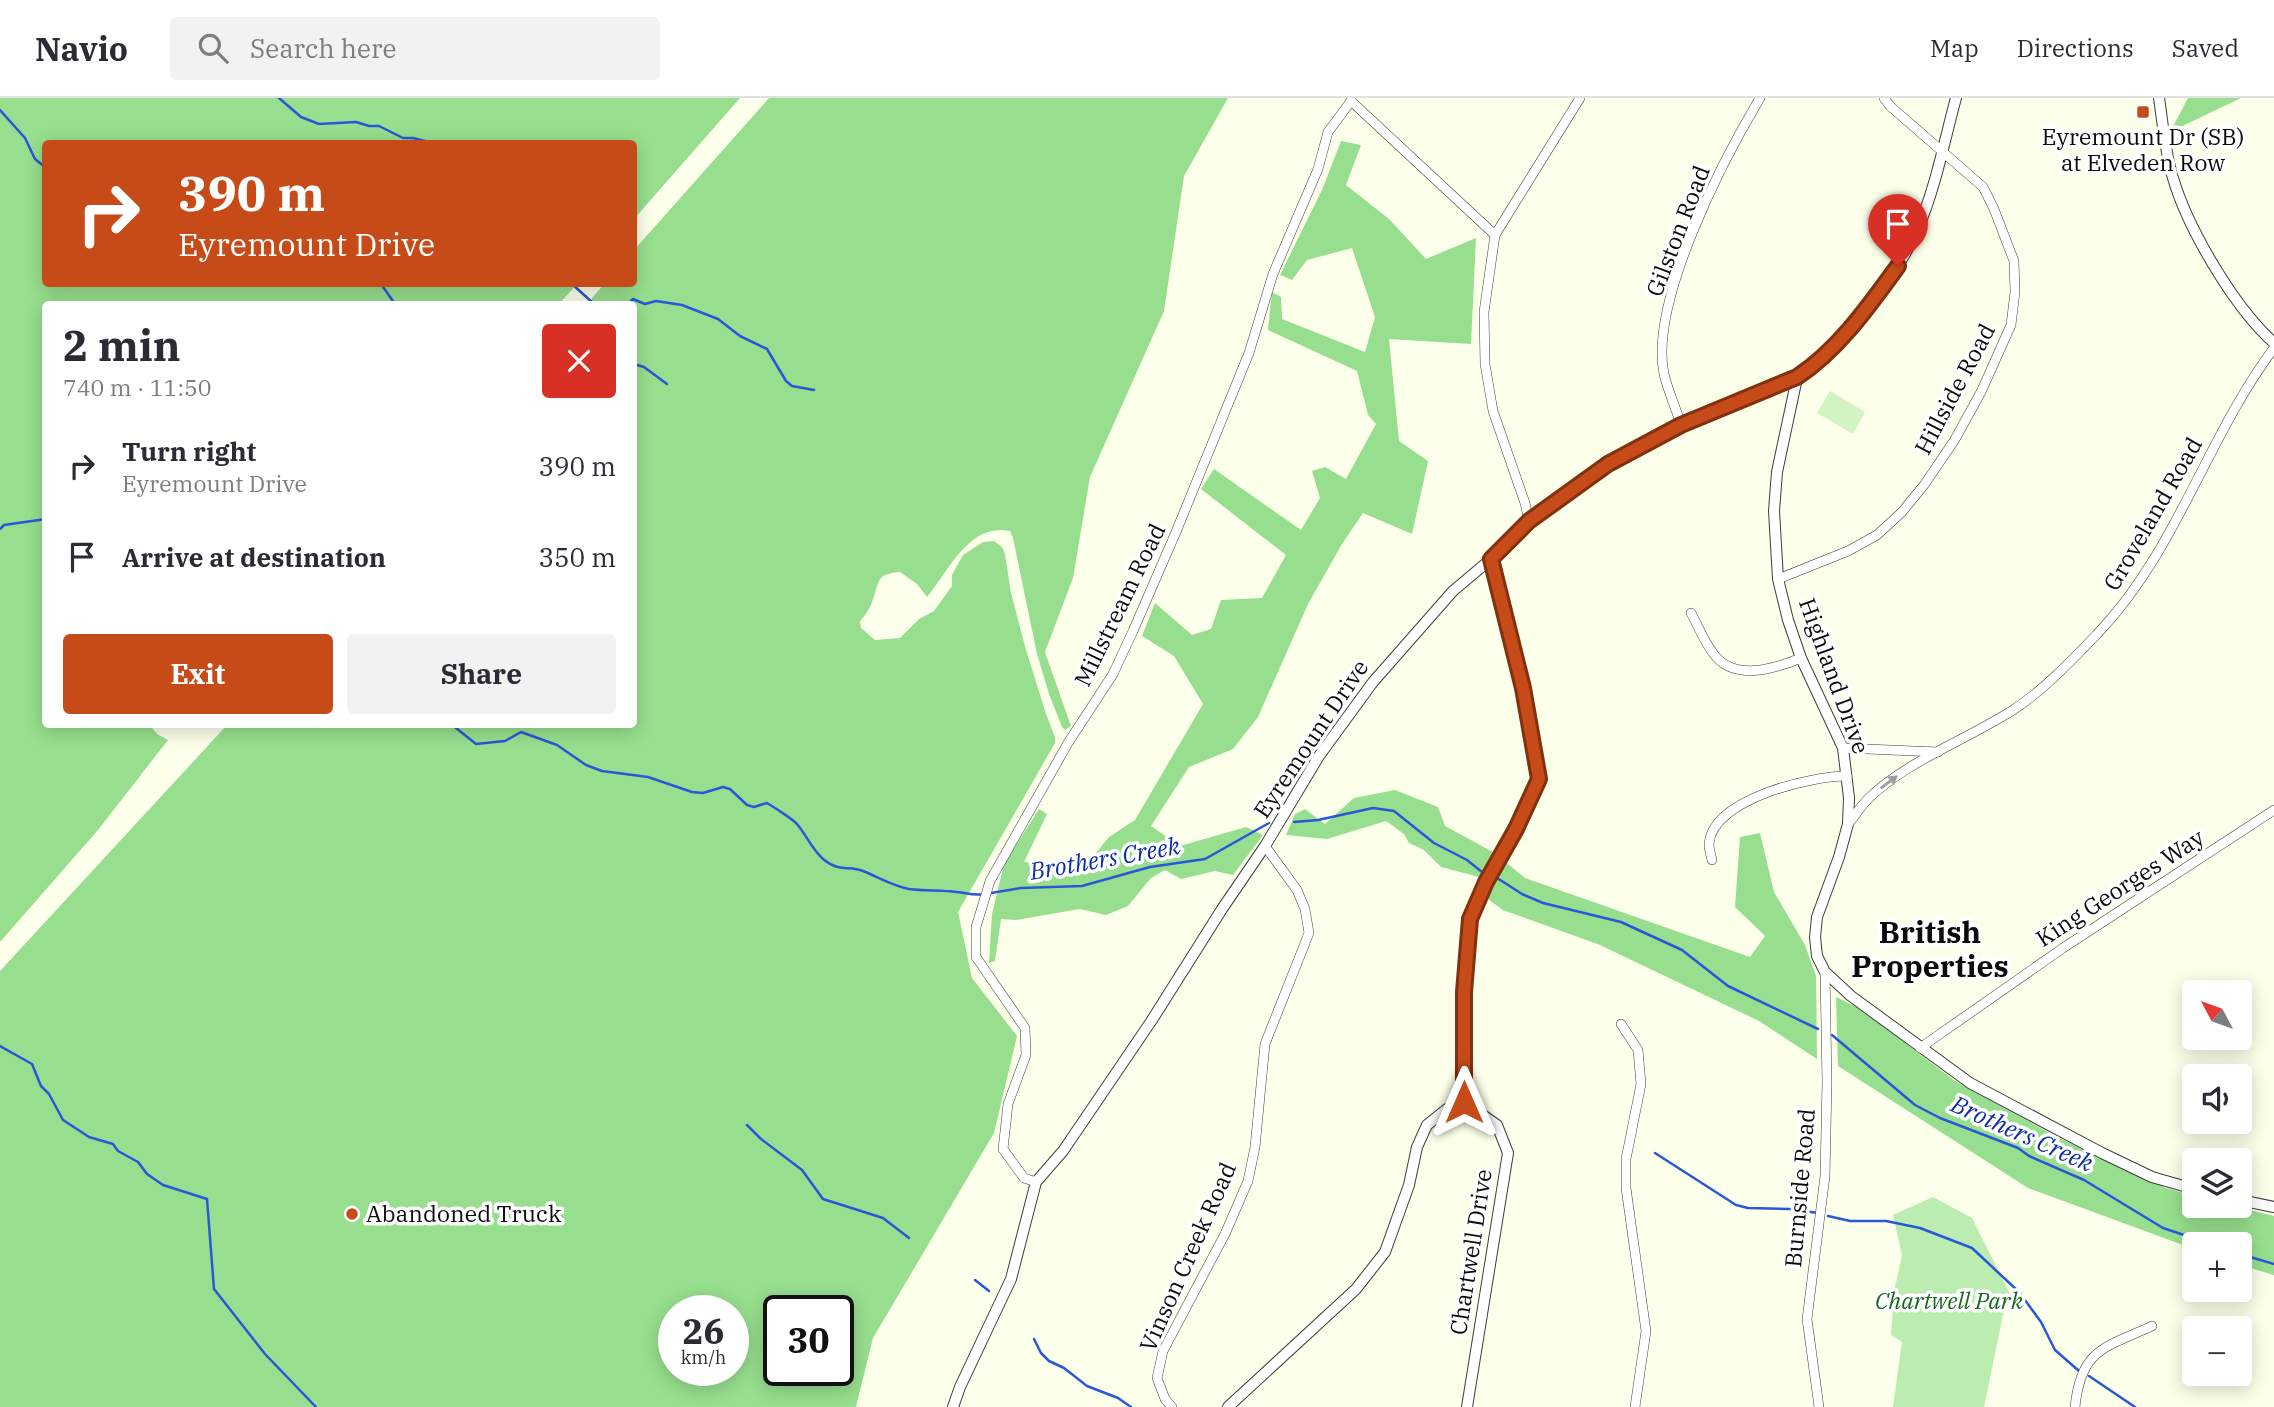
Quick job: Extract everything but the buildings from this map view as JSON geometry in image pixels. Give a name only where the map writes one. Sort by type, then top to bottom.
[{"type":"street","points":[[1529,521],[1493,411],[1485,364],[1484,312],[1495,235],[1504,216],[1580,98]]},
{"type":"street","name":"Gilston Road","points":[[1681,425],[1664,372],[1663,329],[1672,293],[1699,219],[1742,127],[1760,98]]},
{"type":"street","name":"Hillside Road","points":[[1778,579],[1848,551],[1877,534],[1902,512],[1954,441],[1981,392],[2011,325],[2015,292],[2014,261],[1983,187],[1884,98]]},
{"type":"street","name":"Eyremount Drive","points":[[1036,1182],[1063,1151],[1146,1030],[1265,846],[1319,756],[1373,682],[1453,591],[1491,559],[1529,521],[1608,464],[1681,425],[1797,377],[1812,367],[1844,334],[1898,266],[1916,232],[1927,203],[1956,98]]},
{"type":"street","points":[[2159,98],[2172,177],[2182,202],[2217,272],[2274,345]]},
{"type":"street","points":[[1351,100],[1495,235]]},
{"type":"street","name":"Millstream Road","points":[[1036,1182],[1024,1178],[1003,1149],[1008,1104],[1026,1055],[1025,1028],[976,957],[976,927],[982,905],[990,881],[1069,743],[1113,674],[1133,631],[1249,353],[1273,274],[1318,169],[1328,132],[1351,100]]},
{"type":"street","name":"Groveland Road","points":[[1848,824],[1867,800],[1901,773],[2015,709],[2050,681],[2100,631],[2138,587],[2170,533],[2247,385],[2274,345]]},
{"type":"street","name":"Highland Drive","points":[[1797,377],[1777,472],[1774,511],[1778,579],[1801,658],[1843,748],[1847,776],[1848,824],[1817,917],[1817,956],[1825,972]]},
{"type":"street","points":[[1228,1407],[1356,1289],[1385,1252],[1409,1185],[1417,1147],[1427,1125],[1447,1109],[1464,1102],[1464,992],[1470,919],[1539,779],[1523,688],[1491,559]]},
{"type":"street","points":[[1691,613],[1714,655],[1729,667],[1753,671],[1801,658]]},
{"type":"street","points":[[1843,748],[1939,752]]},
{"type":"street","points":[[1712,860],[1709,844],[1719,822],[1745,803],[1786,786],[1825,777],[1847,776]]},
{"type":"street","name":"King Georges Way","points":[[1920,1048],[2063,948],[2274,810]]},
{"type":"street","name":"Vinson Creek Road","points":[[1172,1407],[1165,1399],[1157,1378],[1163,1351],[1224,1234],[1248,1181],[1255,1147],[1265,1044],[1309,933],[1305,909],[1297,890],[1265,846]]},
{"type":"street","points":[[1825,972],[1851,996],[1970,1083],[2102,1153],[2152,1177],[2182,1186]]},
{"type":"street","name":"Burnside Road","points":[[1819,1407],[1807,1319],[1825,1176],[1825,972]]},
{"type":"street","points":[[1621,1024],[1638,1050],[1641,1084],[1626,1159],[1626,1188],[1646,1331],[1634,1407]]},
{"type":"street","name":"Chartwell Drive","points":[[1464,1102],[1497,1125],[1508,1153],[1468,1407]]},
{"type":"street","points":[[953,1407],[1010,1279],[1036,1182]]},
{"type":"street","points":[[2252,1202],[2274,1207]]},
{"type":"street","points":[[2075,1407],[2079,1380],[2091,1357],[2152,1326]]},
{"type":"green space","points":[[0,98],[740,98],[637,216],[637,140],[42,140],[42,287],[574,287],[562,301],[42,301],[42,728],[152,728],[168,740],[98,830],[0,942]]},
{"type":"green space","points":[[769,98],[1228,98],[1184,176],[1164,311],[1090,477],[1073,578],[1045,652],[1071,726],[1065,730],[1062,727],[1049,694],[1037,654],[1010,531],[996,530],[971,541],[927,597],[917,584],[900,572],[882,577],[871,605],[860,622],[861,628],[875,640],[900,638],[919,619],[934,611],[952,586],[952,575],[963,555],[983,542],[994,541],[1002,547],[1005,554],[1011,593],[1026,650],[1055,743],[958,912],[972,978],[1017,1036],[994,1133],[873,1338],[856,1407],[0,1407],[0,971],[224,728],[637,728],[637,301],[590,301],[601,287],[637,287],[637,247]]},
{"type":"green space","points":[[2188,98],[2241,98],[2170,132]]},
{"type":"green space","points":[[1341,141],[1361,145],[1346,185],[1389,219],[1426,259],[1476,238],[1471,344],[1389,339],[1399,441],[1428,461],[1412,534],[1363,513],[1308,604],[1258,717],[1233,749],[1189,767],[1151,826],[1180,846],[1246,827],[1263,835],[1233,875],[1215,871],[1181,879],[1165,870],[1151,878],[1128,906],[1106,915],[1080,909],[1016,920],[1001,919],[995,961],[989,963],[992,914],[1004,864],[1039,809],[1047,814],[1024,862],[1061,864],[1091,859],[1109,837],[1135,820],[1203,704],[1174,656],[1142,636],[1155,603],[1192,635],[1211,629],[1221,600],[1262,598],[1286,555],[1201,489],[1214,469],[1301,530],[1320,498],[1312,471],[1325,467],[1346,479],[1376,424],[1368,415],[1357,371],[1268,330],[1272,292],[1281,297],[1282,319],[1365,352],[1375,317],[1352,248],[1307,260],[1292,280],[1280,275],[1322,190]]},
{"type":"green space","points":[[1830,391],[1865,412],[1853,434],[1817,413]]},
{"type":"green space","points":[[1395,790],[1438,807],[1445,826],[1493,852],[1479,877],[1441,867],[1424,850],[1409,843],[1404,834],[1386,821],[1327,839],[1286,835],[1295,814],[1305,809],[1325,824],[1354,798]]},
{"type":"green space","points":[[1760,833],[1774,892],[1805,945],[1816,976],[1817,1059],[1759,1021],[1600,945],[1503,910],[1488,899],[1503,860],[1525,878],[1750,957],[1765,936],[1735,907],[1740,837]]},
{"type":"green space","points":[[1836,997],[1859,1008],[1955,1081],[2057,1137],[2166,1188],[2182,1193],[2182,1218],[2252,1218],[2252,1210],[2274,1216],[2274,1275],[2252,1269],[2252,1232],[2182,1232],[2182,1245],[2028,1188],[1838,1066]]},
{"type":"green space","name":"Chartwell Park","points":[[1933,1197],[1972,1218],[2012,1298],[2005,1305],[1984,1407],[1893,1407],[1902,1342],[1891,1335],[1894,1292],[1902,1255],[1893,1215]]},
{"type":"waterway","points":[[279,98],[301,117],[319,124],[356,122],[379,126],[403,138],[421,140]]},
{"type":"waterway","points":[[0,110],[25,138],[35,159],[42,165]]},
{"type":"waterway","points":[[383,287],[393,301]]},
{"type":"waterway","points":[[575,287],[591,301]]},
{"type":"waterway","points":[[631,301],[633,299],[645,304],[656,301],[682,305],[718,319],[740,336],[767,349],[786,381],[792,386],[814,390]]},
{"type":"waterway","points":[[637,365],[667,384]]},
{"type":"waterway","name":"Brothers Creek","points":[[0,529],[4,525],[42,520]]},
{"type":"waterway","name":"Brothers Creek","points":[[456,728],[476,744],[505,741],[521,732],[557,745],[586,765],[602,771],[648,777],[692,792],[703,793],[723,787],[730,789],[747,805],[754,807],[767,803],[792,819],[819,855],[834,866],[858,869],[909,889],[984,894]]},
{"type":"waterway","name":"Brothers Creek","points":[[1294,822],[1318,820],[1373,808],[1394,811],[1434,843],[1467,860],[1482,872]]},
{"type":"waterway","name":"Brothers Creek","points":[[991,893],[1021,888],[1082,886],[1150,867],[1205,859],[1269,823]]},
{"type":"waterway","name":"Brothers Creek","points":[[1494,876],[1522,894],[1543,903],[1621,922],[1682,950],[1728,986],[1818,1029]]},
{"type":"waterway","name":"Brothers Creek","points":[[1832,1035],[1915,1105],[1940,1118],[2018,1148],[2029,1156],[2084,1180],[2163,1228],[2182,1234]]},
{"type":"waterway","points":[[0,1046],[32,1064],[41,1086],[49,1094],[63,1120],[89,1137],[113,1144],[118,1151],[138,1162],[147,1174],[163,1185],[207,1199],[214,1289],[265,1354],[316,1407]]},
{"type":"waterway","points":[[747,1125],[802,1170],[823,1199],[883,1218],[909,1238]]},
{"type":"waterway","points":[[1655,1153],[1736,1205],[1818,1213]]},
{"type":"waterway","points":[[1828,1216],[1850,1221],[1886,1221],[1920,1228],[1972,1248],[2019,1292],[2041,1322],[2055,1350],[2079,1371]]},
{"type":"waterway","name":"Brothers Creek","points":[[2252,1258],[2274,1264]]},
{"type":"waterway","points":[[975,1280],[989,1291]]},
{"type":"waterway","points":[[1034,1339],[1041,1353],[1049,1361],[1064,1368],[1087,1386],[1118,1398],[1131,1407]]},
{"type":"waterway","points":[[2089,1376],[2135,1407]]},
{"type":"place","name":"Eyremount Dr (SB) at Elveden Row","points":[[2143,112]]},
{"type":"place","name":"Abandoned Truck","points":[[352,1214]]},
{"type":"district","name":"British Properties","points":[[1930,950]]},
{"type":"route","points":[[1464,1102],[1464,992],[1470,919],[1539,779],[1523,688],[1491,559],[1529,521],[1608,464],[1681,425],[1797,377],[1812,367],[1844,334],[1898,266]]}]
